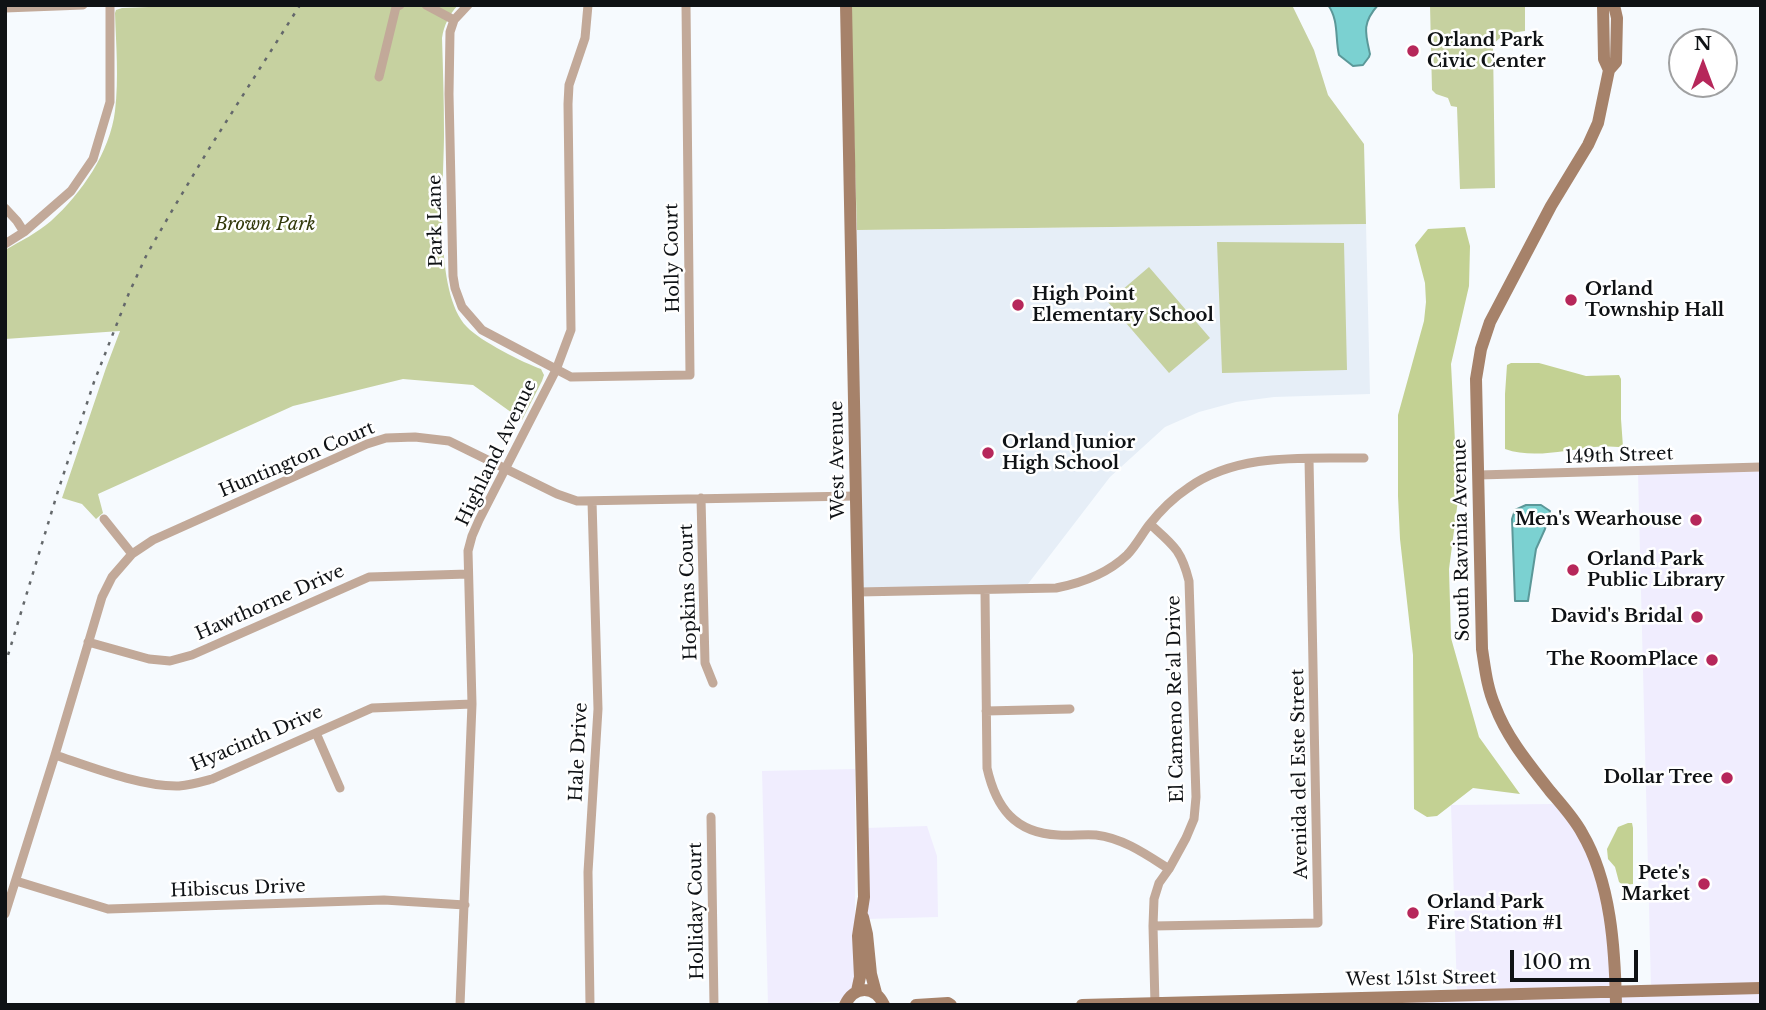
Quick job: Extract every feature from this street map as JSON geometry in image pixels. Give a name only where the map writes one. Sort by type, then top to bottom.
[{"type":"street","points":[[6,7],[83,5]]},
{"type":"street","points":[[5,244],[24,232],[71,191],[93,159],[110,102],[110,5]]},
{"type":"street","points":[[379,77],[396,7],[400,5]]},
{"type":"street","points":[[425,5],[454,20],[468,5]]},
{"type":"street","name":"Highland Avenue","points":[[460,1005],[472,704],[468,551],[472,536],[556,370],[571,330],[568,104],[569,85],[585,38],[588,5]]},
{"type":"street","name":"Holly Court","points":[[556,370],[571,377],[690,375],[686,5]]},
{"type":"street","name":"West Avenue","points":[[846,5],[864,897],[858,936],[860,976],[857,991]]},
{"type":"street","name":"South Ravinia Avenue","points":[[1603,5],[1604,59],[1609,70]]},
{"type":"street","name":"South Ravinia Avenue","points":[[1614,5],[1617,18],[1616,62],[1609,70],[1598,123],[1490,322],[1476,379],[1482,649],[1486,677],[1502,723],[1516,746],[1582,833],[1598,871],[1611,920],[1616,998]]},
{"type":"street","name":"Park Lane","points":[[454,20],[450,32],[449,94],[452,259],[455,288],[462,307],[482,330],[556,370]]},
{"type":"street","points":[[5,208],[24,232]]},
{"type":"street","name":"Huntington Court","points":[[5,914],[102,597],[112,577],[132,554],[166,535],[367,444],[386,438],[415,437],[449,441],[567,499],[592,501],[856,496]]},
{"type":"street","points":[[858,592],[985,591],[1056,588],[1079,584],[1100,574],[1128,554],[1168,503],[1215,472],[1275,460],[1364,458]]},
{"type":"street","name":"Avenida del Este Street","points":[[1153,926],[1318,923],[1309,459]]},
{"type":"street","name":"149th Street","points":[[1479,475],[1761,467]]},
{"type":"street","name":"Hopkins Court","points":[[701,498],[705,663],[713,683]]},
{"type":"street","name":"Hale Drive","points":[[590,1005],[588,872],[598,709],[592,501]]},
{"type":"street","points":[[104,519],[132,554]]},
{"type":"street","name":"El Cameno Re'al Drive","points":[[1150,524],[1176,548],[1185,563],[1189,581],[1196,797],[1194,819],[1159,883],[1154,899],[1155,1004]]},
{"type":"street","name":"Hawthorne Drive","points":[[88,642],[149,659],[170,661],[192,655],[369,577],[468,574]]},
{"type":"street","points":[[985,591],[987,768],[997,800],[1008,814],[1025,828],[1041,833],[1097,835],[1116,840],[1136,848],[1169,869]]},
{"type":"street","name":"Hyacinth Drive","points":[[55,755],[155,784],[180,786],[212,779],[372,708],[472,704]]},
{"type":"street","points":[[986,710],[1070,709]]},
{"type":"street","points":[[316,733],[340,788]]},
{"type":"street","name":"Holliday Court","points":[[711,817],[713,1005]]},
{"type":"street","name":"Hibiscus Drive","points":[[16,881],[108,909],[384,900],[465,905]]},
{"type":"street","name":"West Avenue","points":[[862,913],[871,974],[884,1001]]},
{"type":"street","name":"West 151st Street","points":[[1082,1005],[1616,998],[1761,988]]},
{"type":"street","points":[[843,1003],[857,991],[863,990],[884,1001]]},
{"type":"street","points":[[916,1005],[951,1005]]},
{"type":"shaded area","points":[[1366,224],[1370,394],[1274,397],[1236,402],[1199,412],[1165,427],[1110,477],[1021,593],[861,595],[857,230]]},
{"type":"shaded area","points":[[1761,469],[1761,985],[1651,987],[1638,473]]},
{"type":"shaded area","points":[[855,769],[855,993],[844,1001],[768,1005],[762,771]]},
{"type":"shaded area","points":[[1554,804],[1578,834],[1594,871],[1607,921],[1612,987],[1457,992],[1451,805]]},
{"type":"shaded area","points":[[927,826],[937,856],[938,917],[867,919],[866,828]]},
{"type":"shaded area","points":[[1618,993],[1761,994],[1761,1005],[1618,1005]]},
{"type":"shaded area","points":[[1611,994],[1612,1005],[1380,1005],[1380,1001]]},
{"type":"green space","name":"Brown Park","points":[[202,5],[458,5],[447,20],[442,38],[442,207],[449,289],[456,311],[473,333],[541,369],[544,375],[522,420],[473,385],[403,379],[293,406],[98,494],[103,513],[96,519],[82,504],[62,498],[120,331],[5,339],[5,250],[51,221],[84,185],[101,156],[115,111],[116,10]]},
{"type":"green space","points":[[850,5],[1292,5],[1314,50],[1328,95],[1364,144],[1366,224],[857,230]]},
{"type":"green space","points":[[1430,5],[1525,5],[1525,31],[1502,34],[1493,44],[1495,188],[1460,189],[1457,107],[1451,106],[1448,98],[1432,90]]},
{"type":"green space","points":[[1465,227],[1470,246],[1469,286],[1451,364],[1458,500],[1449,569],[1451,638],[1479,737],[1520,794],[1473,788],[1437,816],[1427,817],[1414,809],[1413,655],[1400,539],[1398,415],[1424,321],[1426,302],[1425,283],[1415,245],[1428,229]]},
{"type":"green space","points":[[1217,242],[1344,243],[1347,370],[1222,373]]},
{"type":"green space","points":[[1149,267],[1210,338],[1169,373],[1108,302]]},
{"type":"green space","points":[[1539,363],[1586,376],[1619,375],[1623,447],[1538,454],[1505,449],[1507,365]]},
{"type":"green space","points":[[1632,823],[1633,828],[1633,884],[1623,885],[1608,859],[1607,849],[1618,827]]},
{"type":"water","points":[[1328,5],[1378,5],[1367,23],[1370,54],[1363,65],[1353,66],[1339,55],[1335,23]]},
{"type":"water","points":[[1526,505],[1541,505],[1550,511],[1536,549],[1528,601],[1515,601],[1512,519],[1515,510]]},
{"type":"railway","points":[[5,665],[94,382],[129,293],[147,254],[173,209],[300,5]]},
{"type":"place","name":"Orland Park Civic Center","points":[[1413,51]]},
{"type":"place","name":"Orland Township Hall","points":[[1571,300]]},
{"type":"place","name":"High Point Elementary School","points":[[1018,305]]},
{"type":"place","name":"Orland Junior High School","points":[[988,453]]},
{"type":"place","name":"Men's Wearhouse","points":[[1696,520]]},
{"type":"place","name":"Orland Park Public Library","points":[[1573,570]]},
{"type":"place","name":"David's Bridal","points":[[1697,617]]},
{"type":"place","name":"The RoomPlace","points":[[1712,660]]},
{"type":"place","name":"Dollar Tree","points":[[1727,778]]},
{"type":"place","name":"Pete's Market","points":[[1704,884]]},
{"type":"place","name":"Orland Park Fire Station #1","points":[[1413,913]]}]
